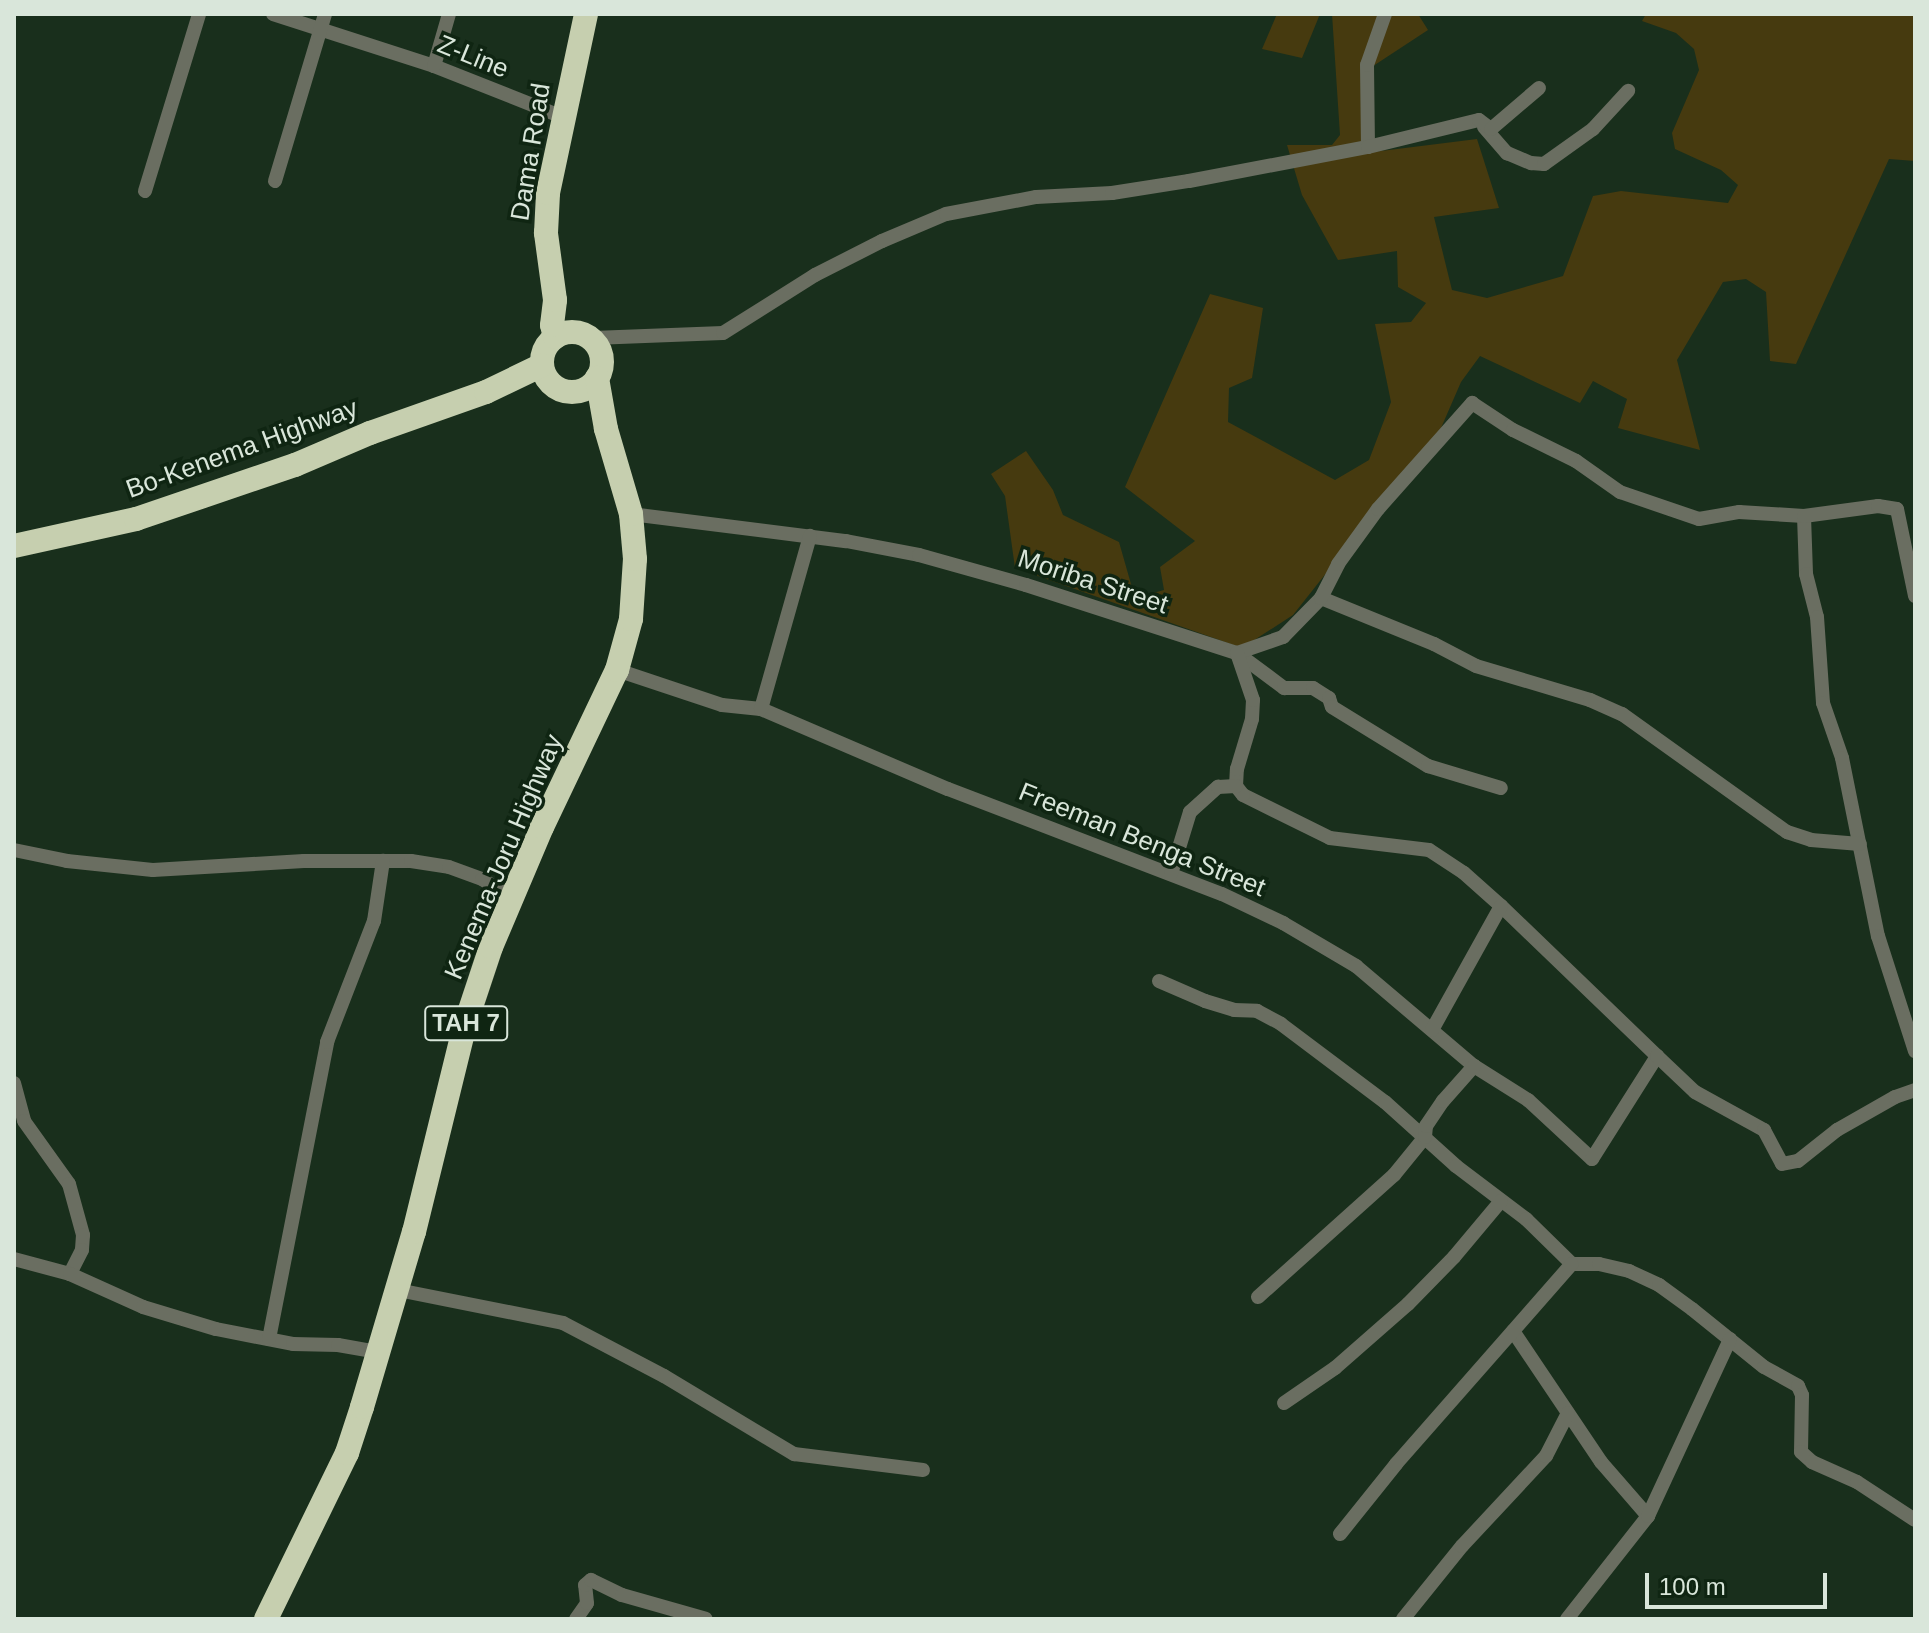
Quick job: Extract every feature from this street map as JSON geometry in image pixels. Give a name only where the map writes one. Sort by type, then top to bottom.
[{"type":"highway","name":"Dama Road","points":[[576,336],[555,300],[546,233],[548,193],[586,14]]},
{"type":"highway","points":[[576,336],[601,363],[587,385],[561,390],[545,373],[544,350],[576,336]]},
{"type":"highway","name":"Bo-Kenema Highway","points":[[14,546],[136,519],[295,465],[370,433],[545,373]]},
{"type":"highway","name":"Kenema-Joru Highway","points":[[266,1619],[347,1453],[398,1290],[464,1028],[511,898],[617,670],[634,591],[631,514],[606,429],[587,385]]},
{"type":"street","points":[[145,191],[199,14]]},
{"type":"street","name":"Z-Line","points":[[273,14],[323,22],[563,117]]},
{"type":"street","points":[[434,66],[449,14]]},
{"type":"street","points":[[1368,147],[1367,65],[1385,14]]},
{"type":"street","points":[[275,181],[297,117],[323,22]]},
{"type":"street","points":[[1479,120],[1491,129],[1539,88]]},
{"type":"street","points":[[1479,120],[1507,153],[1531,163],[1544,164],[1593,129],[1628,91]]},
{"type":"street","points":[[576,336],[723,333],[815,275],[882,241],[946,214],[1036,197],[1143,188],[1368,147],[1479,120]]},
{"type":"street","points":[[1915,596],[1897,509],[1878,506],[1804,516],[1739,512],[1699,519],[1620,492],[1576,461],[1545,448],[1472,403],[1378,509],[1338,564],[1321,598],[1283,637],[1237,653],[1253,700],[1236,786],[1243,795],[1330,838],[1429,850],[1464,873],[1695,1092],[1764,1130],[1782,1164],[1798,1161],[1837,1130],[1895,1097],[1915,1090]]},
{"type":"street","name":"Moriba Street","points":[[631,514],[810,536],[919,555],[969,568],[1237,653],[1284,688],[1313,688],[1329,698],[1332,707],[1428,766],[1501,788]]},
{"type":"street","points":[[1804,516],[1806,574],[1817,617],[1823,703],[1842,758],[1878,936],[1915,1051]]},
{"type":"street","points":[[761,709],[810,536]]},
{"type":"street","points":[[1321,598],[1434,644],[1476,666],[1590,700],[1622,714],[1787,832],[1811,840],[1860,844]]},
{"type":"street","name":"Freeman Benga Street","points":[[617,670],[722,705],[761,709],[948,789],[1171,874],[1315,939],[1356,966],[1474,1066],[1528,1100],[1592,1159],[1657,1056]]},
{"type":"street","points":[[1171,874],[1190,812],[1218,787],[1236,786]]},
{"type":"street","points":[[14,850],[153,870],[304,861],[383,861],[449,867],[482,879],[511,898]]},
{"type":"street","points":[[269,1339],[327,1042],[374,921],[383,861]]},
{"type":"street","points":[[1432,1030],[1501,906]]},
{"type":"street","points":[[1159,981],[1234,1010],[1257,1011],[1281,1024],[1526,1219],[1572,1264],[1599,1264],[1645,1277],[1764,1367],[1798,1386],[1802,1395],[1801,1452],[1812,1462],[1857,1482],[1915,1520]]},
{"type":"street","points":[[1258,1297],[1394,1175],[1425,1137],[1426,1126],[1443,1101],[1474,1066]]},
{"type":"street","points":[[14,1083],[24,1121],[69,1184],[83,1235],[82,1250],[70,1274]]},
{"type":"street","points":[[1284,1403],[1335,1368],[1408,1304],[1454,1257],[1501,1201]]},
{"type":"street","points":[[14,1259],[70,1274],[160,1313],[216,1329],[269,1339],[378,1352]]},
{"type":"street","points":[[1340,1534],[1572,1264]]},
{"type":"street","points":[[398,1290],[563,1323],[664,1376],[794,1454],[923,1470]]},
{"type":"street","points":[[1513,1331],[1601,1462],[1648,1516]]},
{"type":"street","points":[[1567,1619],[1648,1516],[1730,1339]]},
{"type":"street","points":[[1403,1619],[1462,1546],[1546,1456],[1568,1413]]},
{"type":"street","points":[[576,1619],[587,1603],[585,1585],[591,1580],[622,1595],[706,1619]]},
{"type":"shaded area","points":[[1277,14],[1320,14],[1302,58],[1262,49]]},
{"type":"shaded area","points":[[1332,14],[1418,14],[1428,30],[1364,72],[1365,153],[1477,139],[1499,208],[1434,217],[1452,290],[1487,298],[1563,276],[1593,196],[1621,191],[1728,203],[1738,185],[1721,170],[1675,149],[1672,133],[1699,70],[1694,49],[1676,33],[1642,21],[1646,14],[1915,14],[1915,161],[1889,159],[1796,364],[1770,361],[1766,292],[1746,279],[1723,282],[1677,360],[1700,450],[1618,428],[1627,399],[1593,381],[1580,403],[1480,356],[1461,382],[1441,428],[1293,615],[1242,648],[1015,568],[1005,496],[991,474],[1026,451],[1053,490],[1063,515],[1119,542],[1135,598],[1164,590],[1160,567],[1195,541],[1125,487],[1210,294],[1263,308],[1252,378],[1229,388],[1228,422],[1335,480],[1369,460],[1391,402],[1375,324],[1411,322],[1426,303],[1398,287],[1397,251],[1338,260],[1302,195],[1287,145],[1332,145],[1340,135]]}]
